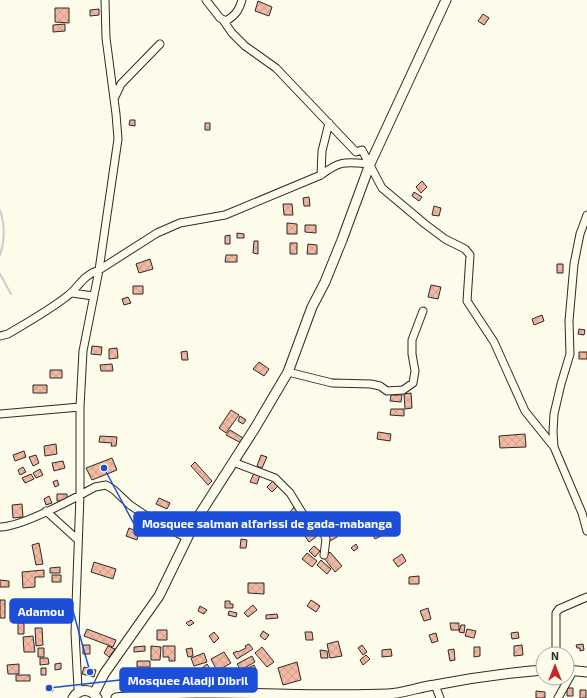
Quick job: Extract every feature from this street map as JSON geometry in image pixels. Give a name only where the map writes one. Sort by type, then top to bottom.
[{"type":"street","points":[[80,691],[78,688],[75,633],[80,495],[80,407],[83,351],[99,270],[118,139],[106,38],[105,0]]},
{"type":"street","points":[[206,0],[232,33],[245,46],[276,68],[356,152],[362,150],[382,188],[425,224],[445,238],[465,249],[470,255],[467,301],[494,342],[525,411],[554,447],[582,513],[587,531]]},
{"type":"street","points":[[223,20],[226,21],[234,16],[239,10],[242,0]]},
{"type":"street","points":[[73,698],[80,691],[87,690],[95,696],[108,668],[159,596],[196,520],[255,428],[288,372],[312,307],[325,282],[342,240],[370,164],[446,0]]},
{"type":"street","points":[[114,99],[121,84],[160,44]]},
{"type":"street","points":[[321,175],[322,151],[329,123]]},
{"type":"street","points":[[0,336],[8,334],[55,305],[72,292],[84,277],[90,273],[99,270],[158,233],[180,222],[225,215],[321,175],[332,167],[344,162],[370,164]]},
{"type":"street","points":[[554,447],[554,414],[570,354],[569,321],[574,264],[580,234],[587,216]]},
{"type":"street","points":[[72,292],[93,296]]},
{"type":"street","points":[[288,372],[332,383],[380,386],[387,391],[403,390],[413,383],[416,371],[412,354],[412,340],[423,311]]},
{"type":"street","points":[[0,414],[80,407]]},
{"type":"street","points":[[232,462],[274,478],[290,493],[309,524],[321,529],[323,532],[326,539],[324,555]]},
{"type":"street","points":[[0,527],[22,522],[95,487],[106,485],[114,490],[130,505],[154,521],[187,538]]},
{"type":"street","points":[[46,511],[78,540]]},
{"type":"street","points":[[556,646],[556,612],[559,609],[587,597]]},
{"type":"street","points":[[116,698],[176,693],[331,696],[407,694],[435,684],[535,671]]},
{"type":"street","points":[[575,671],[587,672]]},
{"type":"street","points":[[435,684],[440,698]]},
{"type":"street","points":[[558,698],[563,686]]},
{"type":"building","points":[[258,1],[272,7],[269,16],[255,11]]},
{"type":"building","points":[[55,8],[69,8],[69,23],[55,22]]},
{"type":"building","points":[[99,9],[99,15],[90,16],[90,10]]},
{"type":"building","points":[[483,14],[489,18],[484,25],[478,21]]},
{"type":"building","points":[[65,24],[65,31],[53,32],[53,25]]},
{"type":"building","points":[[130,120],[135,120],[135,126],[129,125]]},
{"type":"building","points":[[205,123],[210,123],[210,130],[205,130]]},
{"type":"building","points":[[422,181],[427,187],[421,193],[416,187]]},
{"type":"building","points":[[414,192],[422,197],[419,201],[412,196]]},
{"type":"building","points":[[309,197],[310,206],[304,206],[303,198]]},
{"type":"building","points":[[283,204],[292,204],[293,215],[284,215]]},
{"type":"building","points":[[434,206],[441,208],[439,216],[432,215]]},
{"type":"building","points":[[287,223],[297,224],[297,234],[287,234]]},
{"type":"building","points":[[305,225],[316,225],[316,233],[305,232]]},
{"type":"building","points":[[237,233],[244,234],[244,238],[237,238]]},
{"type":"building","points":[[230,235],[230,244],[225,244],[225,236]]},
{"type":"building","points":[[254,241],[258,241],[258,254],[253,253]]},
{"type":"building","points":[[290,243],[297,243],[297,254],[290,254]]},
{"type":"building","points":[[308,244],[317,245],[317,254],[307,254]]},
{"type":"building","points":[[226,255],[237,255],[237,262],[225,262]]},
{"type":"building","points":[[150,259],[153,269],[139,273],[136,264]]},
{"type":"building","points":[[557,264],[563,264],[563,273],[557,273]]},
{"type":"building","points":[[431,285],[441,287],[438,299],[428,297]]},
{"type":"building","points":[[133,286],[143,286],[143,294],[133,294]]},
{"type":"building","points":[[128,297],[131,303],[124,305],[122,299]]},
{"type":"building","points":[[542,315],[544,321],[534,325],[532,319]]},
{"type":"building","points":[[579,329],[585,330],[584,335],[578,334]]},
{"type":"building","points":[[92,346],[102,347],[101,355],[91,354]]},
{"type":"building","points":[[117,348],[118,358],[109,359],[109,349]]},
{"type":"building","points":[[187,351],[188,360],[182,360],[181,352]]},
{"type":"building","points":[[579,352],[587,352],[587,359],[579,359]]},
{"type":"building","points":[[259,362],[269,369],[264,376],[253,369]]},
{"type":"building","points":[[112,364],[113,371],[101,371],[100,365]]},
{"type":"building","points":[[50,370],[62,370],[62,378],[50,378]]},
{"type":"building","points":[[33,385],[47,385],[47,393],[33,393]]},
{"type":"building","points":[[411,393],[412,408],[405,409],[404,394]]},
{"type":"building","points":[[391,395],[402,395],[401,402],[390,401]]},
{"type":"building","points":[[391,409],[404,409],[404,416],[390,415]]},
{"type":"building","points":[[231,410],[239,415],[226,433],[219,428]]},
{"type":"building","points":[[240,416],[246,420],[243,424],[238,421]]},
{"type":"building","points":[[230,430],[243,438],[241,443],[226,435]]},
{"type":"building","points":[[378,432],[391,434],[390,441],[377,439]]},
{"type":"building","points":[[525,434],[526,447],[500,448],[499,436]]},
{"type":"building","points":[[100,436],[117,437],[116,446],[111,446],[112,443],[99,442]]},
{"type":"building","points":[[56,444],[57,454],[45,456],[44,446]]},
{"type":"building","points":[[24,451],[26,457],[15,461],[13,455]]},
{"type":"building","points":[[36,455],[39,463],[33,466],[29,457]]},
{"type":"building","points":[[261,455],[267,457],[262,468],[257,466]]},
{"type":"building","points":[[112,458],[117,470],[92,480],[86,468]]},
{"type":"building","points":[[63,461],[65,468],[54,471],[52,463]]},
{"type":"building","points":[[195,462],[212,481],[208,485],[191,466]]},
{"type":"building","points":[[23,467],[26,472],[20,475],[18,470]]},
{"type":"building","points":[[40,469],[43,475],[36,478],[33,473]]},
{"type":"building","points":[[254,473],[260,475],[257,484],[250,482]]},
{"type":"building","points":[[31,474],[34,479],[25,483],[22,478]]},
{"type":"building","points":[[57,480],[59,485],[55,487],[53,482]]},
{"type":"building","points":[[273,481],[278,486],[272,492],[267,487]]},
{"type":"building","points":[[57,494],[67,494],[67,501],[57,501]]},
{"type":"building","points":[[49,496],[52,503],[46,505],[44,499]]},
{"type":"building","points":[[159,498],[170,503],[167,509],[156,504]]},
{"type":"building","points":[[22,504],[23,517],[13,518],[12,505]]},
{"type":"building","points":[[294,507],[299,510],[295,515],[290,512]]},
{"type":"building","points":[[309,527],[316,537],[309,542],[302,532]]},
{"type":"building","points":[[382,527],[385,534],[375,539],[371,532]]},
{"type":"building","points":[[129,528],[139,532],[137,540],[126,536]]},
{"type":"building","points":[[334,532],[337,537],[330,541],[327,536]]},
{"type":"building","points":[[241,539],[247,540],[246,548],[240,548]]},
{"type":"building","points":[[39,543],[43,564],[36,565],[32,545]]},
{"type":"building","points":[[356,544],[358,548],[354,551],[351,548]]},
{"type":"building","points":[[314,546],[320,551],[315,557],[309,551]]},
{"type":"building","points":[[330,552],[342,566],[335,572],[324,558]]},
{"type":"building","points":[[307,553],[317,561],[312,567],[302,559]]},
{"type":"building","points":[[402,554],[406,561],[398,567],[393,560]]},
{"type":"building","points":[[321,560],[331,569],[327,574],[317,565]]},
{"type":"building","points":[[94,562],[116,569],[113,579],[91,572]]},
{"type":"building","points":[[60,567],[60,573],[50,573],[50,568]]},
{"type":"building","points":[[44,570],[44,577],[35,577],[35,587],[23,588],[22,572]]},
{"type":"building","points":[[52,575],[61,575],[61,582],[52,582]]},
{"type":"building","points":[[419,576],[419,584],[409,584],[409,577]]},
{"type":"building","points":[[0,580],[9,581],[9,587],[0,587]]},
{"type":"building","points":[[248,583],[264,583],[264,594],[248,593]]},
{"type":"building","points":[[0,600],[5,600],[5,618],[0,618]]},
{"type":"building","points":[[311,600],[320,606],[316,612],[307,606]]},
{"type":"building","points":[[225,601],[230,601],[230,604],[233,604],[233,608],[225,608]]},
{"type":"building","points":[[253,605],[257,610],[248,617],[244,613]]},
{"type":"building","points":[[200,606],[207,610],[204,614],[198,611]]},
{"type":"building","points":[[428,608],[431,619],[424,621],[420,611]]},
{"type":"building","points":[[229,611],[237,613],[236,617],[228,615]]},
{"type":"building","points":[[277,614],[278,618],[266,619],[266,615]]},
{"type":"building","points":[[191,620],[194,623],[189,626],[186,623]]},
{"type":"building","points":[[18,623],[24,623],[24,634],[18,634]]},
{"type":"building","points":[[450,623],[459,623],[459,630],[451,630]]},
{"type":"building","points":[[461,625],[465,625],[464,633],[459,632]]},
{"type":"building","points":[[35,628],[42,628],[43,645],[36,646]]},
{"type":"building","points":[[87,629],[116,640],[113,647],[84,636]]},
{"type":"building","points":[[467,629],[476,631],[474,638],[465,636]]},
{"type":"building","points":[[157,630],[167,630],[167,640],[157,640]]},
{"type":"building","points":[[263,631],[269,635],[265,640],[260,636]]},
{"type":"building","points":[[214,632],[219,638],[214,643],[209,636]]},
{"type":"building","points":[[305,632],[312,632],[313,640],[306,640]]},
{"type":"building","points":[[518,632],[519,638],[512,639],[511,633]]},
{"type":"building","points":[[436,633],[438,641],[432,643],[429,635]]},
{"type":"building","points":[[33,636],[35,652],[24,652],[23,637]]},
{"type":"building","points":[[338,641],[342,656],[330,658],[327,644]]},
{"type":"building","points":[[249,644],[253,649],[237,659],[233,653],[246,648],[245,646]]},
{"type":"building","points":[[583,644],[584,650],[580,651],[580,648],[577,648],[576,645]]},
{"type":"building","points":[[83,645],[90,645],[90,654],[83,654]]},
{"type":"building","points":[[362,645],[367,652],[363,655],[358,648]]},
{"type":"building","points":[[522,645],[523,655],[514,656],[514,646]]},
{"type":"building","points":[[108,646],[115,649],[109,657],[104,653]]},
{"type":"building","points":[[145,646],[145,651],[134,652],[134,647]]},
{"type":"building","points":[[151,646],[161,647],[160,660],[151,660]]},
{"type":"building","points":[[163,646],[175,646],[175,661],[169,661],[169,657],[163,657]]},
{"type":"building","points":[[262,647],[274,662],[267,667],[255,653]]},
{"type":"building","points":[[474,647],[480,647],[480,656],[474,657]]},
{"type":"building","points":[[38,648],[44,648],[44,657],[38,657]]},
{"type":"building","points":[[192,648],[193,656],[188,657],[186,649]]},
{"type":"building","points":[[391,649],[392,656],[382,657],[382,650]]},
{"type":"building","points":[[454,649],[455,660],[450,661],[448,650]]},
{"type":"building","points":[[320,650],[327,651],[328,658],[321,658]]},
{"type":"building","points":[[224,652],[231,663],[217,671],[211,659]]},
{"type":"building","points":[[204,653],[207,662],[194,666],[191,658]]},
{"type":"building","points":[[366,655],[370,659],[363,665],[360,660]]},
{"type":"building","points":[[252,656],[255,662],[241,670],[237,664]]},
{"type":"building","points":[[40,658],[48,658],[49,664],[40,665]]},
{"type":"building","points":[[137,661],[150,661],[150,667],[137,667]]},
{"type":"building","points":[[297,662],[301,680],[283,685],[278,668]]},
{"type":"building","points":[[61,663],[61,669],[55,670],[55,664]]},
{"type":"building","points":[[19,664],[19,674],[8,674],[7,665]]},
{"type":"building","points":[[207,664],[211,670],[206,673],[202,668]]},
{"type":"building","points":[[254,665],[257,671],[249,675],[246,669]]},
{"type":"building","points":[[84,667],[96,670],[94,677],[82,674]]},
{"type":"building","points":[[41,668],[46,668],[46,675],[41,675]]},
{"type":"building","points":[[16,675],[30,675],[30,681],[16,681]]},
{"type":"building","points":[[52,685],[53,691],[46,691],[46,686]]},
{"type":"building","points":[[567,688],[573,688],[573,696],[567,696]]},
{"type":"building","points":[[580,690],[586,690],[586,698],[580,698]]},
{"type":"building","points":[[536,691],[545,692],[545,698],[536,698]]},
{"type":"waterway","points":[[0,210],[4,232],[0,255]]},
{"type":"waterway","points":[[0,274],[11,294]]},
{"type":"place","name":"Mosquee salman alfarissi de gada-mabanga","points":[[104,468]]},
{"type":"place","name":"Adamou","points":[[90,672]]},
{"type":"place","name":"Mosquee Aladji Dibril","points":[[49,688]]}]
